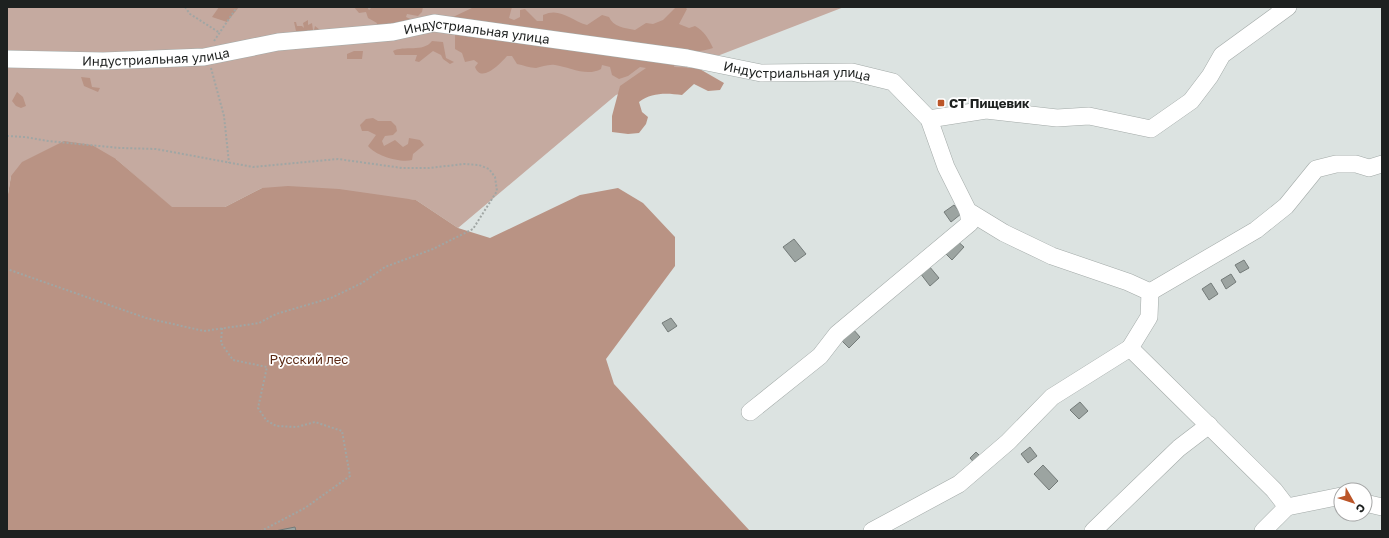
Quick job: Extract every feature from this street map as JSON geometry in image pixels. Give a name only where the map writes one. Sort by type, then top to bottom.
[{"type":"street","points":[[750,412],[820,356],[837,334],[970,223],[968,211],[946,167],[929,119],[986,110],[1057,118],[1089,116],[1150,129],[1191,101],[1210,76],[1222,54],[1288,7]]},
{"type":"street","name":"Индустриальная улица","points":[[7,59],[103,61],[204,57],[278,42],[393,32],[434,23],[687,58],[761,73],[852,72],[893,82],[929,119]]},
{"type":"street","points":[[1150,292],[1256,230],[1286,206],[1316,169],[1336,164],[1356,164],[1370,168],[1382,164]]},
{"type":"street","points":[[968,211],[1004,233],[1052,256],[1128,282],[1150,292]]},
{"type":"street","points":[[872,531],[959,484],[1008,442],[1052,397],[1130,348],[1149,317],[1150,292]]},
{"type":"street","points":[[1130,348],[1274,490],[1287,507]]},
{"type":"street","points":[[1093,531],[1179,448],[1209,425]]},
{"type":"street","points":[[1263,531],[1287,507],[1333,498]]},
{"type":"path","points":[[185,7],[190,14],[220,33]]},
{"type":"path","points":[[229,163],[224,116],[210,66],[204,57],[237,7]]},
{"type":"path","points":[[7,136],[25,136],[48,141],[156,150],[253,167],[338,159],[402,168],[429,168],[464,164],[479,165],[489,169],[495,177],[496,191],[482,217],[473,229],[434,249],[385,267],[362,283],[331,298],[276,314],[259,323],[204,331],[146,318],[7,269]]},
{"type":"path","points":[[222,328],[221,343],[233,360],[267,367],[258,408],[266,420],[276,426],[297,427],[316,422],[342,431],[350,476],[305,508],[261,531]]},
{"type":"shaded area","points":[[7,7],[844,7],[616,95],[458,228],[416,200],[262,188],[225,207],[171,207],[116,159],[11,176],[7,200]]},
{"type":"green space","points":[[219,7],[239,7],[227,22],[212,17]]},
{"type":"green space","points":[[354,7],[367,7],[369,10],[372,7],[423,7],[422,12],[418,16],[407,14],[406,17],[415,21],[376,26],[377,23],[368,18],[366,12],[359,13]]},
{"type":"green space","points":[[474,7],[512,7],[509,18],[514,20],[520,17],[520,10],[525,9],[537,21],[543,21],[543,15],[555,12],[587,25],[602,15],[609,17],[616,25],[635,30],[646,23],[653,24],[663,20],[676,7],[685,7],[687,9],[679,24],[689,28],[695,26],[701,30],[710,41],[713,48],[697,51],[687,51],[678,48],[667,50],[595,41],[453,17]]},
{"type":"green space","points":[[308,20],[308,25],[312,23],[313,30],[315,26],[320,30],[309,32],[309,30],[301,32],[296,31],[294,22],[296,22],[297,26],[302,26],[304,28],[303,23]]},
{"type":"green space","points":[[455,33],[675,63],[674,67],[698,68],[724,83],[720,90],[708,91],[694,84],[682,95],[665,94],[649,96],[639,102],[642,112],[648,117],[646,124],[639,133],[628,134],[612,132],[612,116],[620,86],[646,68],[640,67],[628,76],[619,79],[612,75],[610,67],[602,65],[601,69],[590,72],[552,65],[534,68],[517,64],[512,56],[507,56],[496,67],[486,73],[482,73],[478,72],[475,67],[478,63],[474,60],[465,62],[462,53],[455,49]]},
{"type":"green space","points":[[432,41],[443,42],[446,58],[454,62],[450,64],[443,59],[441,55],[433,51],[419,62],[415,61],[417,55],[395,55],[393,51],[397,49],[424,47]]},
{"type":"green space","points":[[354,51],[363,51],[362,59],[347,59],[347,54]]},
{"type":"green space","points":[[81,77],[90,78],[92,87],[100,88],[98,92],[84,86]]},
{"type":"green space","points":[[17,92],[23,97],[26,106],[21,108],[16,106],[12,101]]},
{"type":"green space","points":[[373,118],[378,121],[391,121],[396,126],[397,131],[393,135],[385,136],[382,141],[384,146],[395,140],[403,147],[408,144],[409,138],[420,140],[424,145],[413,154],[412,160],[395,160],[382,156],[368,146],[376,135],[368,131],[362,131],[360,125],[366,119]]},
{"type":"green space","name":"Русский лес","points":[[64,141],[92,145],[116,159],[172,207],[225,207],[262,188],[288,186],[339,189],[416,200],[458,228],[490,238],[580,195],[618,188],[643,203],[675,237],[675,266],[606,359],[614,384],[750,531],[7,531],[7,200],[11,176],[22,162]]},
{"type":"building","points":[[954,205],[961,214],[951,222],[944,212]]},
{"type":"building","points":[[794,239],[806,254],[795,262],[783,247]]},
{"type":"building","points":[[955,239],[964,247],[952,260],[944,252]]},
{"type":"building","points":[[1244,260],[1249,268],[1240,273],[1235,265]]},
{"type":"building","points":[[929,266],[939,278],[930,286],[920,273]]},
{"type":"building","points":[[1231,274],[1236,282],[1226,289],[1221,280]]},
{"type":"building","points":[[1211,283],[1218,294],[1209,300],[1202,289]]},
{"type":"building","points":[[671,318],[677,326],[668,332],[662,323]]},
{"type":"building","points":[[852,328],[860,337],[849,348],[840,339]]},
{"type":"building","points":[[1080,402],[1088,411],[1079,419],[1070,410]]},
{"type":"building","points":[[1030,447],[1037,456],[1028,463],[1021,454]]},
{"type":"building","points":[[976,452],[984,460],[977,466],[970,458]]},
{"type":"building","points":[[1043,465],[1058,481],[1049,490],[1034,474]]},
{"type":"building","points":[[295,527],[296,531],[275,531]]},
{"type":"place","name":"СТ Пищевик","points":[[941,103]]}]
